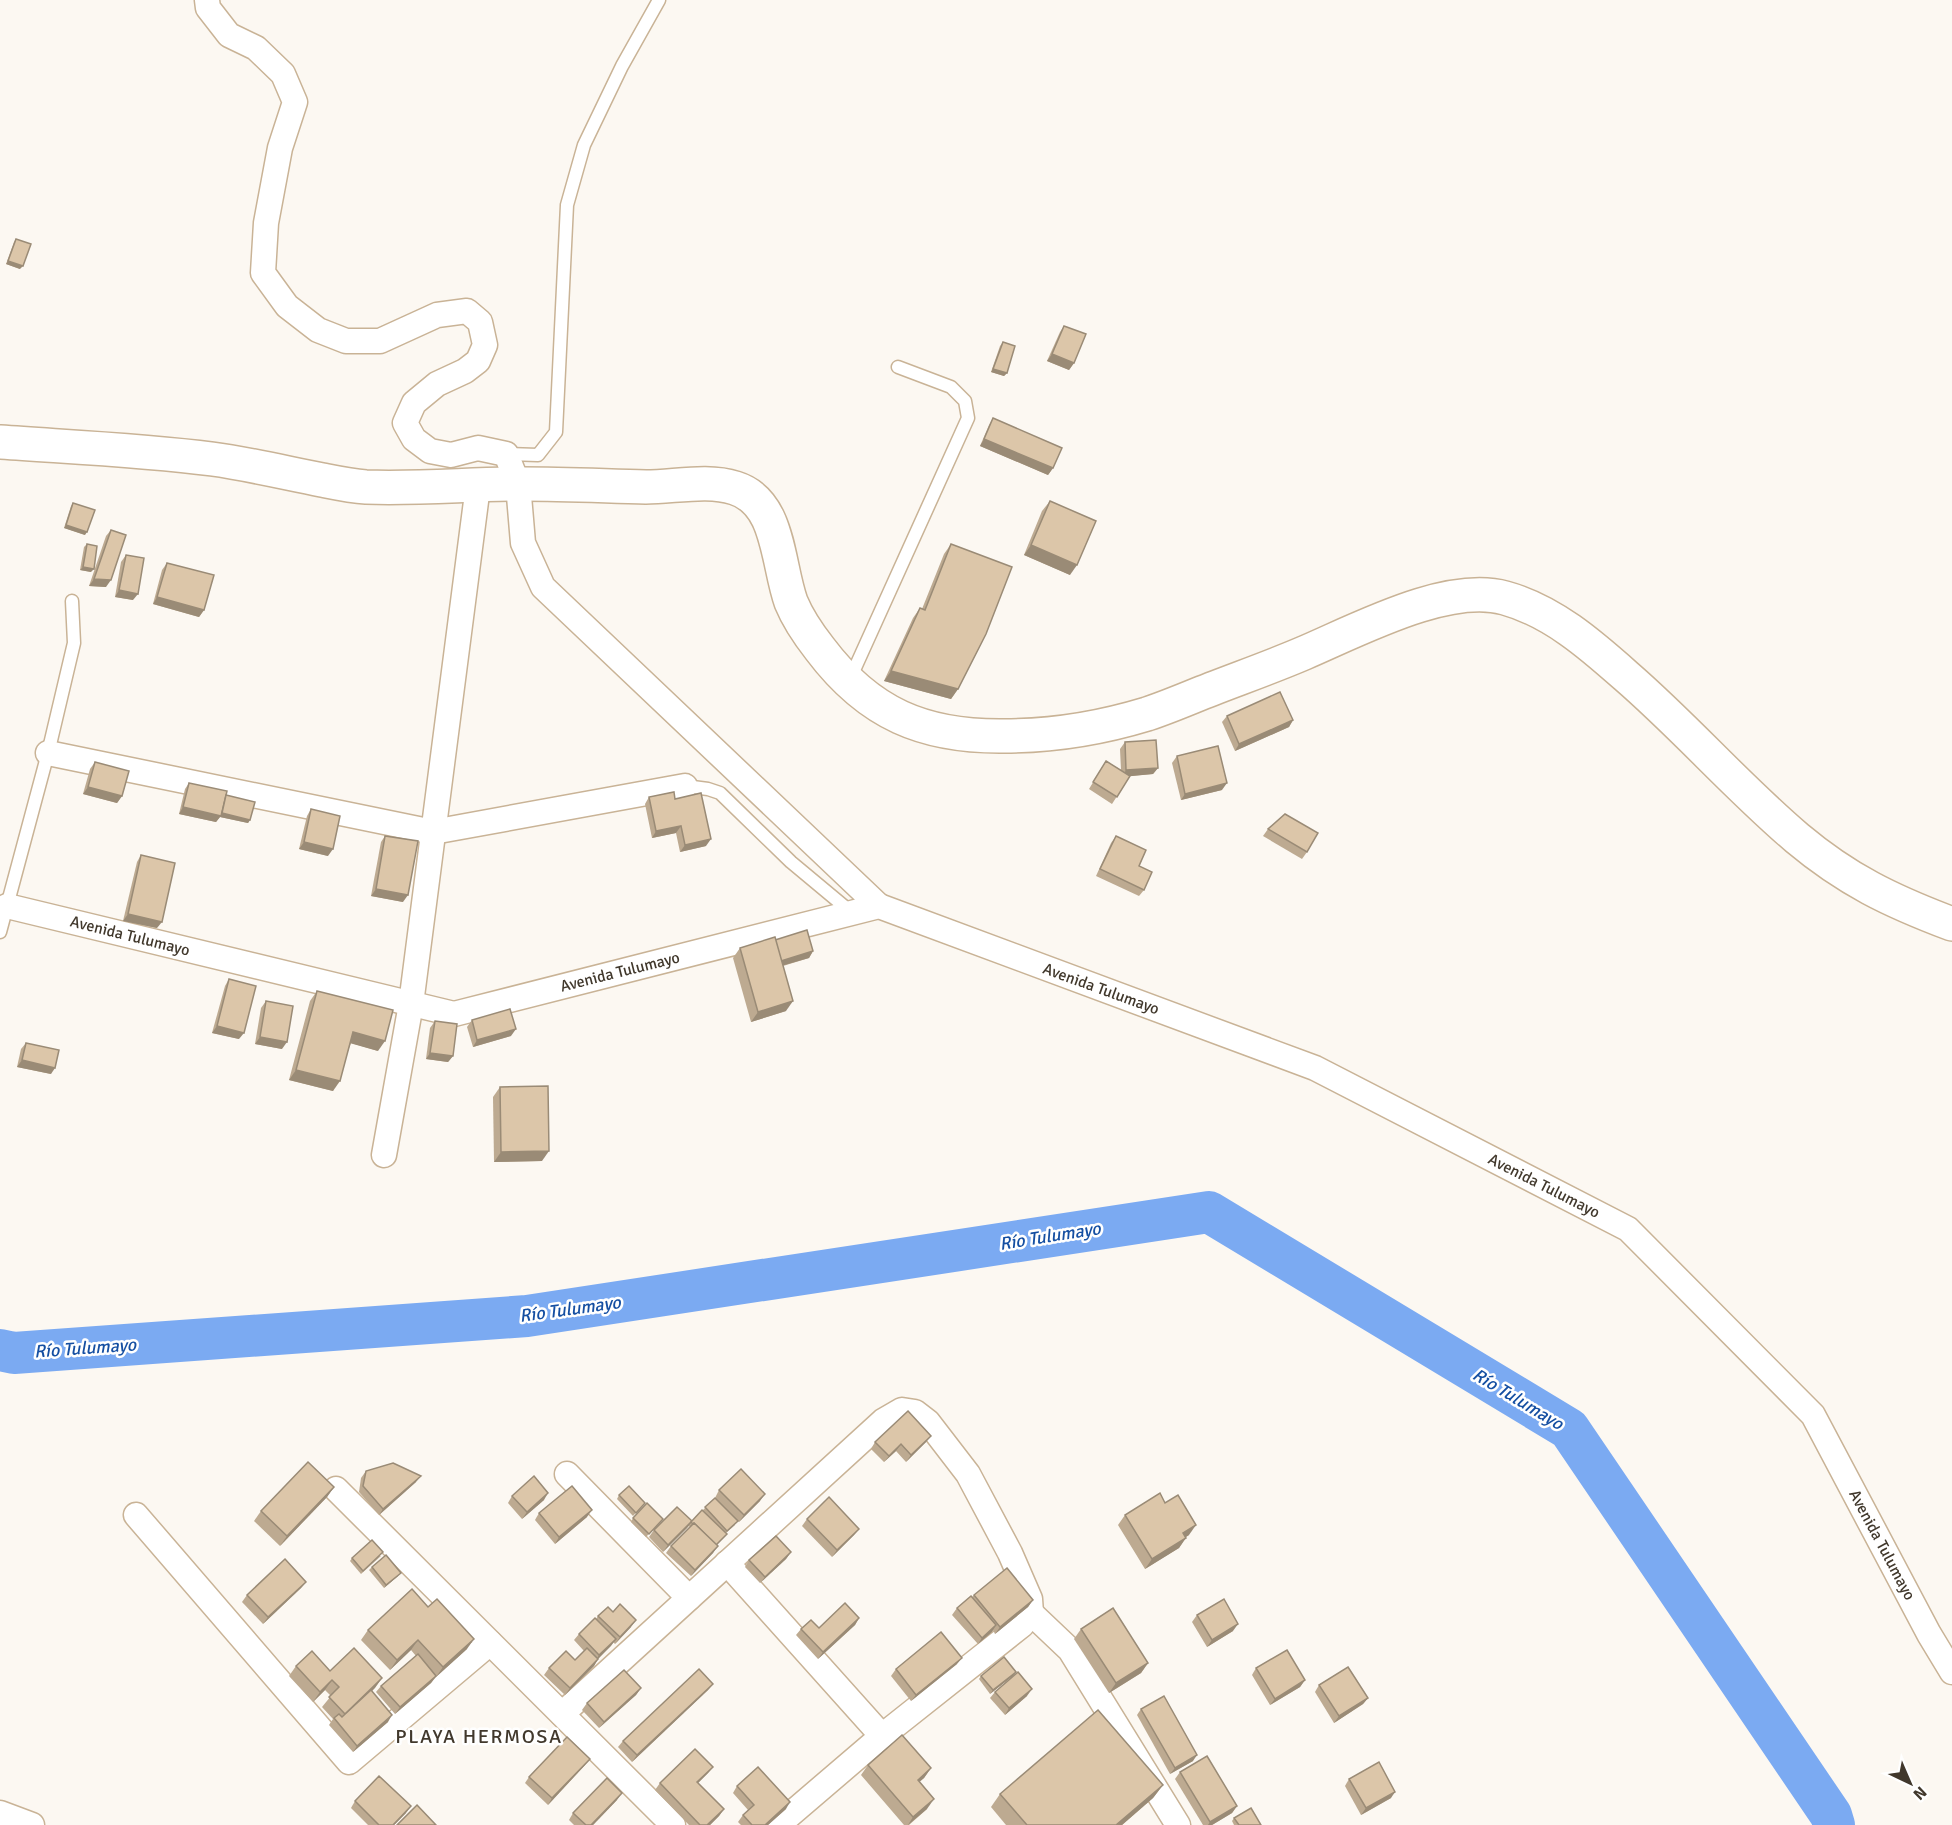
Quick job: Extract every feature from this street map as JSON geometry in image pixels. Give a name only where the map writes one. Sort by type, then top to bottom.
[{"type":"main road","points":[[0,442],[215,459],[360,487],[518,484],[654,487],[720,484],[740,489],[756,498],[768,517],[793,608],[814,642],[837,671],[861,694],[892,715],[926,727],[962,734],[1001,737],[1043,735],[1090,728],[1148,714],[1281,663],[1408,610],[1449,597],[1474,593],[1501,596],[1529,606],[1559,622],[1593,647],[1643,690],[1794,836],[1830,864],[1900,905],[1952,924]]},
{"type":"street","points":[[207,0],[208,9],[229,34],[256,48],[283,74],[296,102],[280,148],[266,223],[263,273],[287,306],[318,330],[346,341],[380,341],[437,315],[467,311],[480,322],[485,345],[478,361],[465,371],[437,384],[414,403],[405,423],[414,439],[430,451],[451,455],[477,448],[506,454],[518,484],[524,543],[543,587],[879,906]]},
{"type":"street","points":[[384,1155],[411,1004],[478,486]]},
{"type":"street","points":[[48,753],[434,832],[685,786]]},
{"type":"street","name":"Avenida Tulumayo","points":[[3,906],[454,1014],[879,906],[1315,1068],[1628,1229],[1813,1415],[1929,1634],[1952,1672]]},
{"type":"street","points":[[562,1714],[883,1421],[902,1410],[915,1412],[928,1422],[968,1474],[1010,1553],[1030,1599],[1031,1613],[1023,1625],[882,1736],[778,1825]]},
{"type":"street","points":[[567,1473],[688,1598]]},
{"type":"street","points":[[336,1489],[673,1825]]},
{"type":"street","points":[[136,1515],[349,1762],[490,1643]]},
{"type":"street","points":[[727,1563],[882,1736]]},
{"type":"street","points":[[1031,1613],[1070,1650],[1178,1825]]},
{"type":"street","points":[[0,1813],[32,1825]]},
{"type":"lane","points":[[506,454],[538,455],[556,432],[567,205],[584,145],[622,66],[659,0]]},
{"type":"lane","points":[[849,683],[968,418],[965,401],[951,387],[898,367]]},
{"type":"lane","points":[[0,932],[3,906],[48,753],[74,643],[72,601]]},
{"type":"lane","points":[[685,786],[720,793],[783,855],[852,913]]},
{"type":"building","points":[[16,239],[31,244],[23,266],[8,261]]},
{"type":"building","points":[[1064,326],[1086,334],[1074,363],[1052,354]]},
{"type":"building","points":[[1003,342],[1015,346],[1007,373],[993,369]]},
{"type":"building","points":[[993,418],[1062,448],[1053,468],[984,439]]},
{"type":"building","points":[[1050,501],[1096,521],[1077,565],[1031,545]]},
{"type":"building","points":[[73,503],[95,510],[87,532],[66,525]]},
{"type":"building","points":[[111,530],[126,535],[111,580],[94,579]]},
{"type":"building","points":[[87,544],[97,546],[94,569],[83,567]]},
{"type":"building","points":[[951,544],[1012,567],[986,634],[958,689],[891,671],[920,608],[925,610]]},
{"type":"building","points":[[126,555],[144,558],[138,594],[119,590]]},
{"type":"building","points":[[167,563],[214,575],[204,610],[157,597]]},
{"type":"building","points":[[1280,692],[1293,720],[1239,744],[1227,716]]},
{"type":"building","points":[[1156,740],[1158,768],[1126,770],[1125,742]]},
{"type":"building","points":[[1218,746],[1227,783],[1185,794],[1177,756]]},
{"type":"building","points":[[1106,761],[1130,776],[1117,797],[1093,782]]},
{"type":"building","points":[[95,762],[129,771],[122,796],[88,787]]},
{"type":"building","points":[[189,783],[227,791],[221,816],[183,807]]},
{"type":"building","points":[[674,792],[675,799],[701,793],[711,839],[685,845],[681,826],[656,831],[649,797]]},
{"type":"building","points":[[226,795],[255,802],[250,820],[222,813]]},
{"type":"building","points":[[311,809],[340,816],[333,849],[304,842]]},
{"type":"building","points":[[1285,814],[1318,833],[1307,852],[1268,829]]},
{"type":"building","points":[[385,836],[418,841],[408,895],[376,889]]},
{"type":"building","points":[[1116,836],[1146,850],[1139,866],[1152,872],[1144,890],[1100,869]]},
{"type":"building","points":[[141,855],[175,863],[162,922],[128,914]]},
{"type":"building","points":[[807,930],[813,951],[781,961],[775,940]]},
{"type":"building","points":[[775,937],[793,1001],[758,1012],[740,948]]},
{"type":"building","points":[[229,979],[256,986],[244,1033],[217,1026]]},
{"type":"building","points":[[317,991],[393,1010],[385,1041],[353,1032],[340,1081],[296,1070]]},
{"type":"building","points":[[266,1001],[293,1006],[287,1042],[260,1037]]},
{"type":"building","points":[[510,1009],[516,1029],[477,1040],[472,1020]]},
{"type":"building","points":[[435,1021],[457,1024],[453,1056],[430,1053]]},
{"type":"building","points":[[26,1043],[59,1050],[55,1068],[22,1060]]},
{"type":"building","points":[[548,1086],[549,1151],[501,1152],[500,1087]]},
{"type":"building","points":[[908,1411],[931,1436],[911,1455],[901,1444],[889,1456],[875,1442]]},
{"type":"building","points":[[308,1462],[334,1487],[287,1536],[261,1511]]},
{"type":"building","points":[[393,1463],[421,1476],[383,1509],[363,1486],[366,1471]]},
{"type":"building","points":[[741,1469],[765,1494],[744,1515],[719,1490]]},
{"type":"building","points":[[534,1476],[548,1493],[527,1512],[512,1496]]},
{"type":"building","points":[[572,1486],[592,1510],[559,1537],[539,1513]]},
{"type":"building","points":[[629,1486],[645,1503],[636,1513],[619,1495]]},
{"type":"building","points":[[1160,1493],[1165,1503],[1178,1495],[1196,1525],[1183,1533],[1186,1538],[1152,1559],[1125,1515]]},
{"type":"building","points":[[829,1497],[859,1529],[837,1550],[807,1519]]},
{"type":"building","points":[[715,1498],[738,1521],[727,1531],[705,1507]]},
{"type":"building","points":[[647,1503],[663,1519],[649,1534],[633,1518]]},
{"type":"building","points":[[677,1507],[692,1521],[668,1545],[654,1530]]},
{"type":"building","points":[[702,1510],[727,1534],[716,1545],[691,1522]]},
{"type":"building","points":[[694,1523],[718,1546],[695,1570],[671,1546]]},
{"type":"building","points":[[776,1536],[791,1552],[765,1577],[749,1560]]},
{"type":"building","points":[[372,1540],[383,1552],[363,1571],[352,1558]]},
{"type":"building","points":[[386,1555],[401,1573],[386,1585],[372,1567]]},
{"type":"building","points":[[285,1559],[306,1582],[268,1617],[247,1595]]},
{"type":"building","points":[[1007,1568],[1033,1600],[1000,1627],[974,1595]]},
{"type":"building","points":[[412,1589],[428,1607],[437,1599],[474,1639],[443,1667],[418,1640],[397,1660],[368,1630]]},
{"type":"building","points":[[971,1596],[996,1625],[982,1638],[957,1608]]},
{"type":"building","points":[[1224,1599],[1238,1624],[1212,1640],[1197,1615]]},
{"type":"building","points":[[845,1603],[859,1618],[823,1652],[801,1629],[811,1620],[819,1628]]},
{"type":"building","points":[[620,1604],[636,1620],[620,1637],[598,1616],[608,1607],[613,1612]]},
{"type":"building","points":[[1113,1608],[1148,1663],[1116,1683],[1081,1629]]},
{"type":"building","points":[[595,1618],[616,1639],[599,1655],[579,1634]]},
{"type":"building","points":[[941,1632],[962,1658],[916,1695],[896,1669]]},
{"type":"building","points":[[354,1648],[382,1678],[345,1714],[329,1697],[339,1687],[332,1680],[320,1692],[296,1666],[312,1651],[330,1671]]},
{"type":"building","points":[[587,1648],[598,1659],[570,1688],[549,1668],[566,1651],[575,1660]]},
{"type":"building","points":[[1287,1650],[1305,1680],[1275,1699],[1256,1668]]},
{"type":"building","points":[[418,1654],[436,1676],[400,1707],[381,1686]]},
{"type":"building","points":[[1004,1657],[1016,1672],[993,1690],[981,1676]]},
{"type":"building","points":[[1348,1667],[1368,1698],[1339,1716],[1319,1685]]},
{"type":"building","points":[[699,1669],[713,1684],[637,1755],[623,1741]]},
{"type":"building","points":[[624,1670],[641,1688],[604,1722],[587,1703]]},
{"type":"building","points":[[1018,1672],[1032,1689],[1009,1708],[995,1692]]},
{"type":"building","points":[[371,1690],[392,1715],[357,1746],[334,1718],[339,1714],[342,1717]]},
{"type":"building","points":[[1164,1696],[1197,1755],[1175,1768],[1141,1709]]},
{"type":"building","points":[[1098,1710],[1163,1785],[1116,1825],[1027,1825],[1000,1794]]},
{"type":"building","points":[[902,1735],[931,1768],[918,1780],[934,1799],[913,1817],[868,1765]]},
{"type":"building","points":[[567,1737],[590,1759],[552,1798],[529,1777]]},
{"type":"building","points":[[695,1749],[713,1767],[697,1782],[724,1809],[707,1825],[700,1825],[660,1783]]},
{"type":"building","points":[[1207,1756],[1237,1806],[1210,1822],[1180,1772]]},
{"type":"building","points":[[1379,1762],[1395,1792],[1366,1808],[1349,1779]]},
{"type":"building","points":[[758,1767],[790,1802],[765,1825],[752,1825],[743,1815],[754,1805],[737,1786]]},
{"type":"building","points":[[379,1776],[411,1806],[393,1825],[379,1825],[355,1801]]},
{"type":"building","points":[[607,1778],[622,1793],[591,1825],[586,1825],[573,1813]]},
{"type":"building","points":[[417,1805],[436,1825],[397,1825]]},
{"type":"building","points":[[1251,1808],[1261,1825],[1239,1825],[1234,1818]]},
{"type":"waterway","name":"Río Tulumayo","points":[[0,1350],[14,1353],[527,1316],[1209,1212],[1569,1429],[1831,1815],[1834,1825]]},
{"type":"district","name":"PLAYA HERMOSA","points":[[479,1736]]}]
